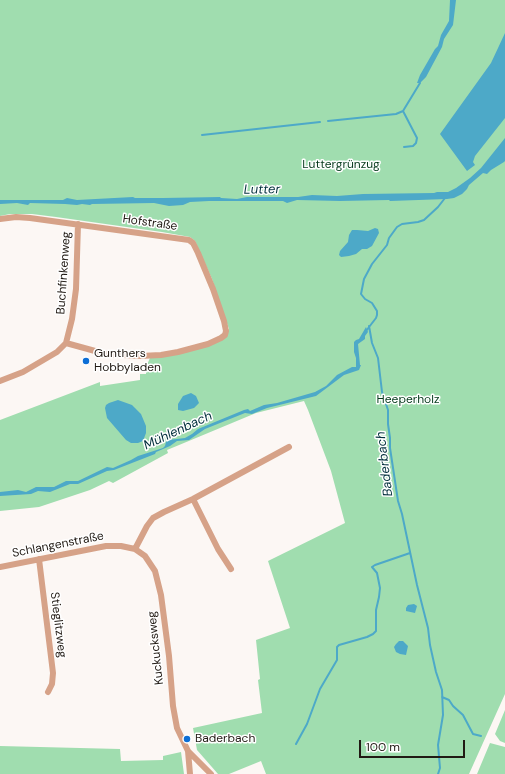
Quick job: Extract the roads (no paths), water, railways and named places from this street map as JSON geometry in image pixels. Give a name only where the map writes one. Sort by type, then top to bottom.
[{"type":"street","name":"Hofstraße","points":[[0,219],[16,217],[30,218],[183,238],[193,243],[213,289],[226,331],[221,338],[208,344],[178,352],[140,356],[106,354],[66,343]]},
{"type":"street","name":"Buchfinkenweg","points":[[66,343],[72,319],[76,289],[78,224]]},
{"type":"street","points":[[0,382],[23,372],[57,352],[66,343]]},
{"type":"street","points":[[135,549],[153,518],[193,499],[290,447]]},
{"type":"street","points":[[193,499],[225,561],[231,569]]},
{"type":"street","name":"Schlangenstraße","points":[[0,567],[106,546],[121,546],[135,549]]},
{"type":"street","name":"Kuckucksweg","points":[[135,549],[142,553],[148,560],[159,583],[167,635],[175,720],[180,738],[188,751],[211,774]]},
{"type":"street","name":"Stieglitzweg","points":[[39,559],[54,673],[52,684],[48,692]]},
{"type":"street","name":"Kuckucksweg","points":[[188,751],[190,774]]},
{"type":"water","points":[[450,0],[456,0],[453,25],[444,39],[442,47],[426,77],[420,83],[417,83],[420,75],[438,46],[441,35],[449,21]]},
{"type":"water","points":[[505,33],[505,118],[475,156],[473,162],[475,165],[467,171],[440,134],[491,63]]},
{"type":"water","points":[[505,138],[505,161],[487,174],[483,173],[469,185],[462,194],[454,198],[447,199],[390,201],[297,200],[287,203],[283,201],[209,201],[190,202],[183,205],[169,206],[154,203],[90,205],[30,203],[28,205],[17,203],[0,204],[0,200],[63,200],[67,198],[77,200],[133,197],[220,197],[237,199],[247,197],[298,197],[312,195],[337,196],[448,192],[470,178],[481,168]]},
{"type":"water","points":[[375,228],[378,229],[379,233],[372,246],[367,249],[362,249],[356,254],[349,256],[341,257],[339,255],[340,251],[348,242],[349,235],[352,230],[368,231]]},
{"type":"water","points":[[366,327],[368,332],[365,339],[358,344],[361,365],[359,370],[344,375],[316,396],[267,408],[252,414],[245,413],[205,429],[189,440],[177,441],[156,452],[155,454],[114,470],[107,471],[78,484],[70,484],[50,492],[38,491],[31,494],[0,496],[0,492],[18,490],[26,492],[36,487],[54,487],[66,481],[78,481],[107,467],[113,468],[138,456],[163,448],[168,440],[185,438],[198,429],[244,410],[248,409],[250,411],[264,405],[277,403],[315,392],[326,386],[337,375],[352,367],[356,367],[354,342],[359,339]]},
{"type":"water","points":[[191,393],[196,396],[199,403],[194,408],[183,411],[178,410],[178,404],[183,396]]},
{"type":"water","points":[[118,400],[132,405],[141,414],[146,426],[146,433],[143,441],[131,443],[126,440],[107,418],[105,408],[106,405]]},
{"type":"water","points":[[414,604],[417,606],[415,613],[406,611],[408,605]]},
{"type":"water","points":[[399,641],[403,641],[408,646],[406,655],[396,652],[394,647]]},
{"type":"waterway","points":[[328,121],[396,114],[403,111],[420,83]]},
{"type":"waterway","points":[[403,111],[417,138],[416,143],[413,146],[404,147]]},
{"type":"waterway","points":[[202,135],[320,122]]},
{"type":"waterway","name":"Baderbach","points":[[366,331],[377,315],[377,311],[372,303],[365,299],[361,294],[364,279],[372,264],[387,245],[389,238],[397,227],[402,224],[424,220],[445,198]]},
{"type":"waterway","name":"Baderbach","points":[[369,326],[372,343],[378,358],[382,392],[388,410],[390,448],[398,501],[428,628],[436,672],[442,690],[443,715],[438,745],[440,768],[438,774]]},
{"type":"waterway","points":[[296,744],[307,724],[320,689],[337,660],[337,647],[339,645],[367,637],[376,631],[376,610],[380,588],[377,573],[372,567],[410,553]]},
{"type":"waterway","points":[[442,697],[449,700],[463,715],[473,734],[481,736]]},
{"type":"place","name":"Gunthers Hobbyladen","points":[[86,361]]},
{"type":"place","name":"Baderbach","points":[[187,739]]},
{"type":"park label","name":"Luttergrünzug","points":[[341,165]]},
{"type":"park label","name":"Heeperholz","points":[[408,400]]},
{"type":"water label","name":"Lutter","points":[[262,190]]},
{"type":"water label","name":"Mühlenbach","points":[[178,431]]}]
